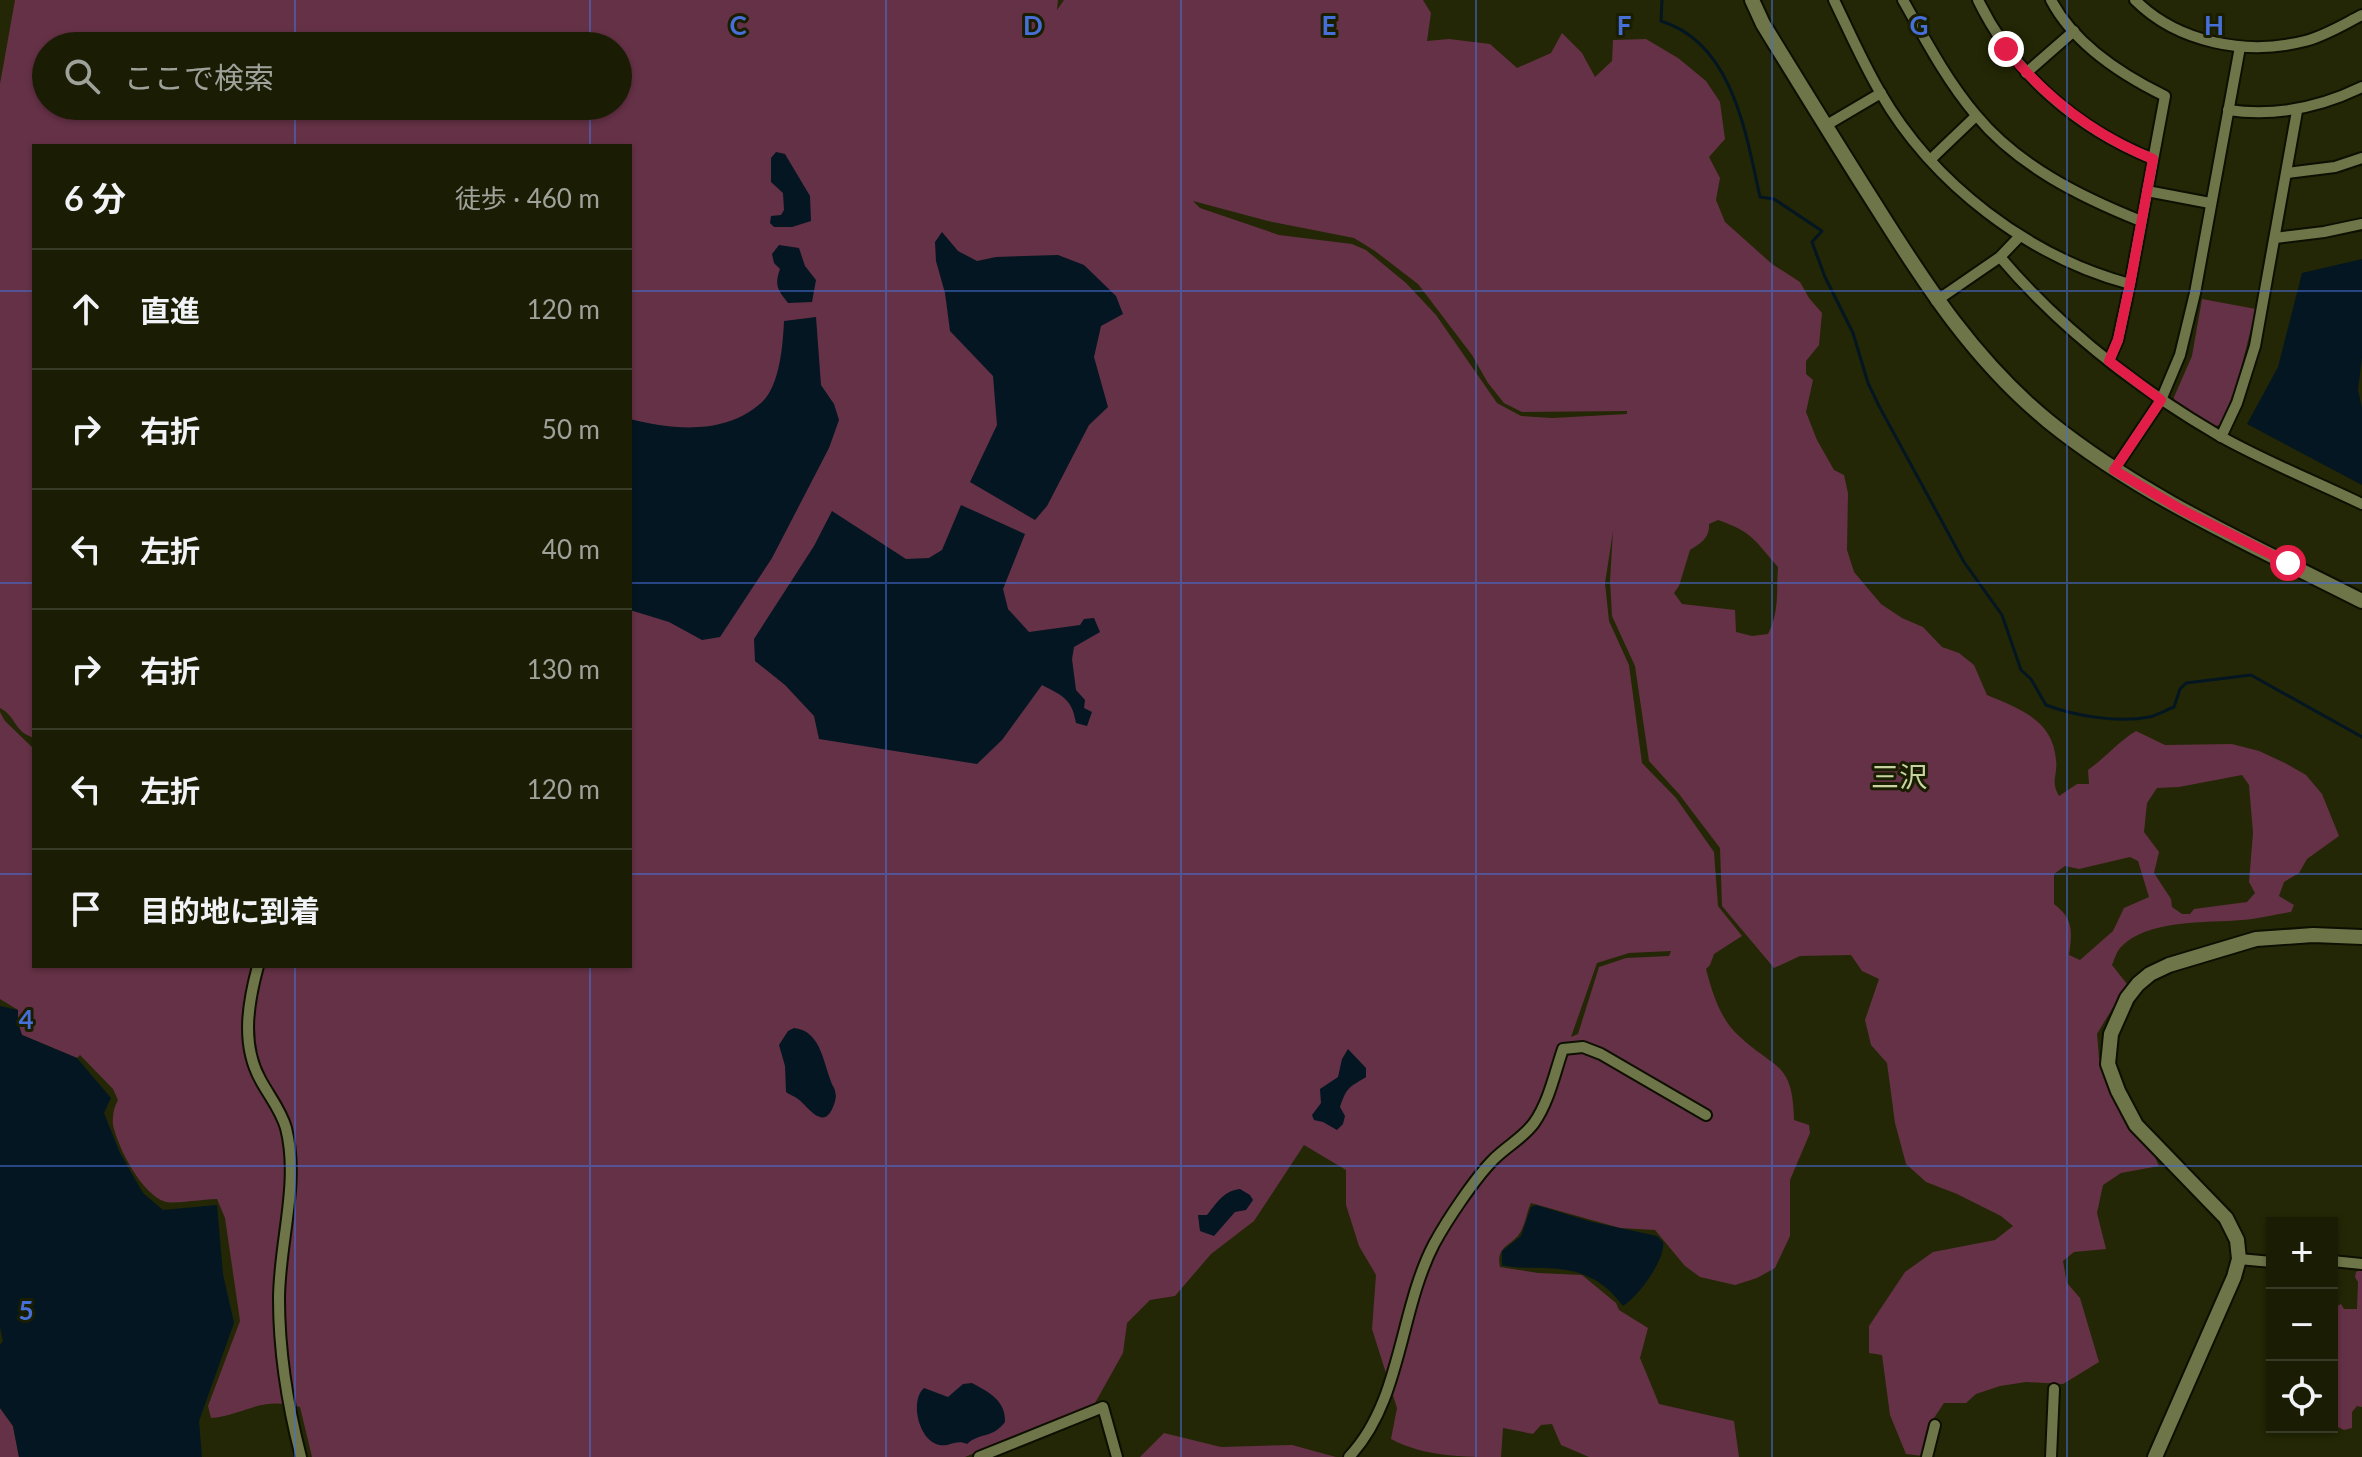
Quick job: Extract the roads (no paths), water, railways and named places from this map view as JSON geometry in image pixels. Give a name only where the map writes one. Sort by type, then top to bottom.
[{"type":"street","points":[[1752,0],[1763,24],[1825,126],[1936,301],[1985,362],[2046,420],[2114,470],[2182,510],[2362,601]]},
{"type":"street","points":[[1834,0],[1881,93],[1931,159],[1982,208],[2020,236],[2087,271],[2130,284]]},
{"type":"street","points":[[1903,0],[1976,116],[2034,166],[2077,194],[2141,221]]},
{"type":"street","points":[[1978,0],[2006,49],[2064,109],[2122,147],[2153,159]]},
{"type":"street","points":[[2051,0],[2074,31],[2113,66],[2165,96],[2130,284],[2118,340],[2109,361]]},
{"type":"street","points":[[2135,0],[2160,20],[2179,30],[2205,40],[2240,47],[2305,41],[2362,15]]},
{"type":"street","points":[[2026,73],[2074,31]]},
{"type":"street","points":[[2114,470],[2161,400],[2180,355],[2195,293],[2240,47]]},
{"type":"street","points":[[2228,110],[2266,113],[2297,111],[2342,97],[2362,87]]},
{"type":"street","points":[[1825,126],[1881,93]]},
{"type":"street","points":[[2221,437],[2248,374],[2297,111]]},
{"type":"street","points":[[1931,159],[1976,116]]},
{"type":"street","points":[[2287,173],[2335,167],[2362,158]]},
{"type":"street","points":[[2147,191],[2210,203]]},
{"type":"street","points":[[2275,238],[2362,224]]},
{"type":"street","points":[[1936,301],[2000,257],[2020,236]]},
{"type":"street","points":[[2000,257],[2055,317],[2161,400],[2221,437],[2362,504]]},
{"type":"street","points":[[2155,1457],[2239,1259],[2237,1240],[2226,1218],[2136,1125],[2108,1064],[2111,1034],[2123,1006],[2138,984],[2169,965],[2256,939],[2313,935],[2362,937]]},
{"type":"street","points":[[258,968],[249,1003],[250,1054],[253,1067],[279,1108],[286,1128],[290,1179],[279,1299],[287,1390],[301,1457]]},
{"type":"street","points":[[1349,1457],[1364,1441],[1386,1395],[1409,1305],[1435,1242],[1493,1160],[1534,1123],[1545,1102],[1563,1049],[1583,1047],[1601,1054],[1706,1115]]},
{"type":"street","points":[[2239,1259],[2266,1261]]},
{"type":"street","points":[[2338,1262],[2362,1264]]},
{"type":"street","points":[[2051,1457],[2054,1389]]},
{"type":"street","points":[[979,1457],[1103,1407],[1117,1457]]},
{"type":"street","points":[[1927,1457],[1935,1425]]},
{"type":"water","points":[[776,152],[785,154],[810,196],[811,221],[792,227],[774,227],[770,223],[771,216],[781,215],[784,210],[783,193],[771,182],[771,158]]},
{"type":"water","points":[[942,232],[958,251],[977,261],[996,257],[1058,255],[1084,265],[1116,296],[1123,314],[1101,326],[1094,357],[1108,407],[1089,425],[1047,506],[1035,520],[970,482],[997,425],[993,376],[950,331],[945,293],[936,261],[935,242]]},
{"type":"water","points":[[779,245],[799,248],[805,266],[816,280],[812,302],[788,303],[779,291],[777,280],[780,269],[774,263],[772,254]]},
{"type":"water","points":[[2362,259],[2362,358],[2358,390],[2362,408],[2362,485],[2247,424],[2278,367],[2302,273]]},
{"type":"water","points":[[816,317],[821,385],[834,404],[839,420],[829,448],[772,558],[720,637],[702,640],[669,622],[632,611],[632,419],[664,426],[698,427],[731,421],[747,413],[761,403],[772,387],[779,364],[784,321]]},
{"type":"water","points":[[961,505],[1025,534],[1003,589],[1008,609],[1029,632],[1080,625],[1084,619],[1094,618],[1100,632],[1074,647],[1072,659],[1076,690],[1085,700],[1084,708],[1092,712],[1087,726],[1076,723],[1072,708],[1065,699],[1042,685],[1002,740],[977,764],[819,739],[814,716],[785,685],[755,661],[754,639],[814,546],[832,511],[906,559],[929,558],[942,550]]},
{"type":"water","points":[[0,1006],[18,1010],[22,1035],[77,1058],[111,1098],[104,1113],[120,1153],[143,1193],[163,1210],[217,1205],[223,1274],[234,1323],[199,1421],[202,1457],[19,1457],[13,1426],[0,1408],[0,1345],[3,1341],[0,1327]]},
{"type":"water","points":[[794,1028],[804,1031],[816,1043],[835,1091],[834,1104],[825,1117],[815,1115],[786,1092],[785,1066],[779,1045],[788,1031]]},
{"type":"water","points":[[1348,1049],[1366,1068],[1366,1077],[1347,1091],[1340,1107],[1345,1116],[1343,1124],[1337,1130],[1314,1120],[1312,1115],[1321,1103],[1320,1089],[1338,1077]]},
{"type":"water","points":[[1240,1189],[1253,1200],[1246,1210],[1235,1212],[1214,1236],[1200,1231],[1198,1215],[1207,1215],[1225,1195]]},
{"type":"water","points":[[1536,1205],[1592,1222],[1657,1236],[1663,1242],[1663,1249],[1656,1267],[1623,1306],[1599,1282],[1580,1273],[1502,1265],[1502,1251],[1521,1236],[1531,1207]]},
{"type":"water","points":[[972,1383],[999,1403],[1005,1422],[995,1431],[967,1444],[936,1444],[925,1434],[918,1418],[917,1401],[920,1394],[924,1388],[948,1397],[963,1384]]},
{"type":"waterway","points":[[1662,0],[1661,21],[1685,32],[1705,49],[1732,94],[1742,119],[1760,197],[1774,199],[1822,231],[1812,242],[1825,277],[1853,333],[1868,383],[1964,562],[2002,615],[2021,670],[2031,679],[2046,705],[2097,717],[2149,717],[2174,707],[2180,689],[2186,683],[2251,675],[2362,737]]},
{"type":"district","name":"三沢","points":[[1899,776]]}]
